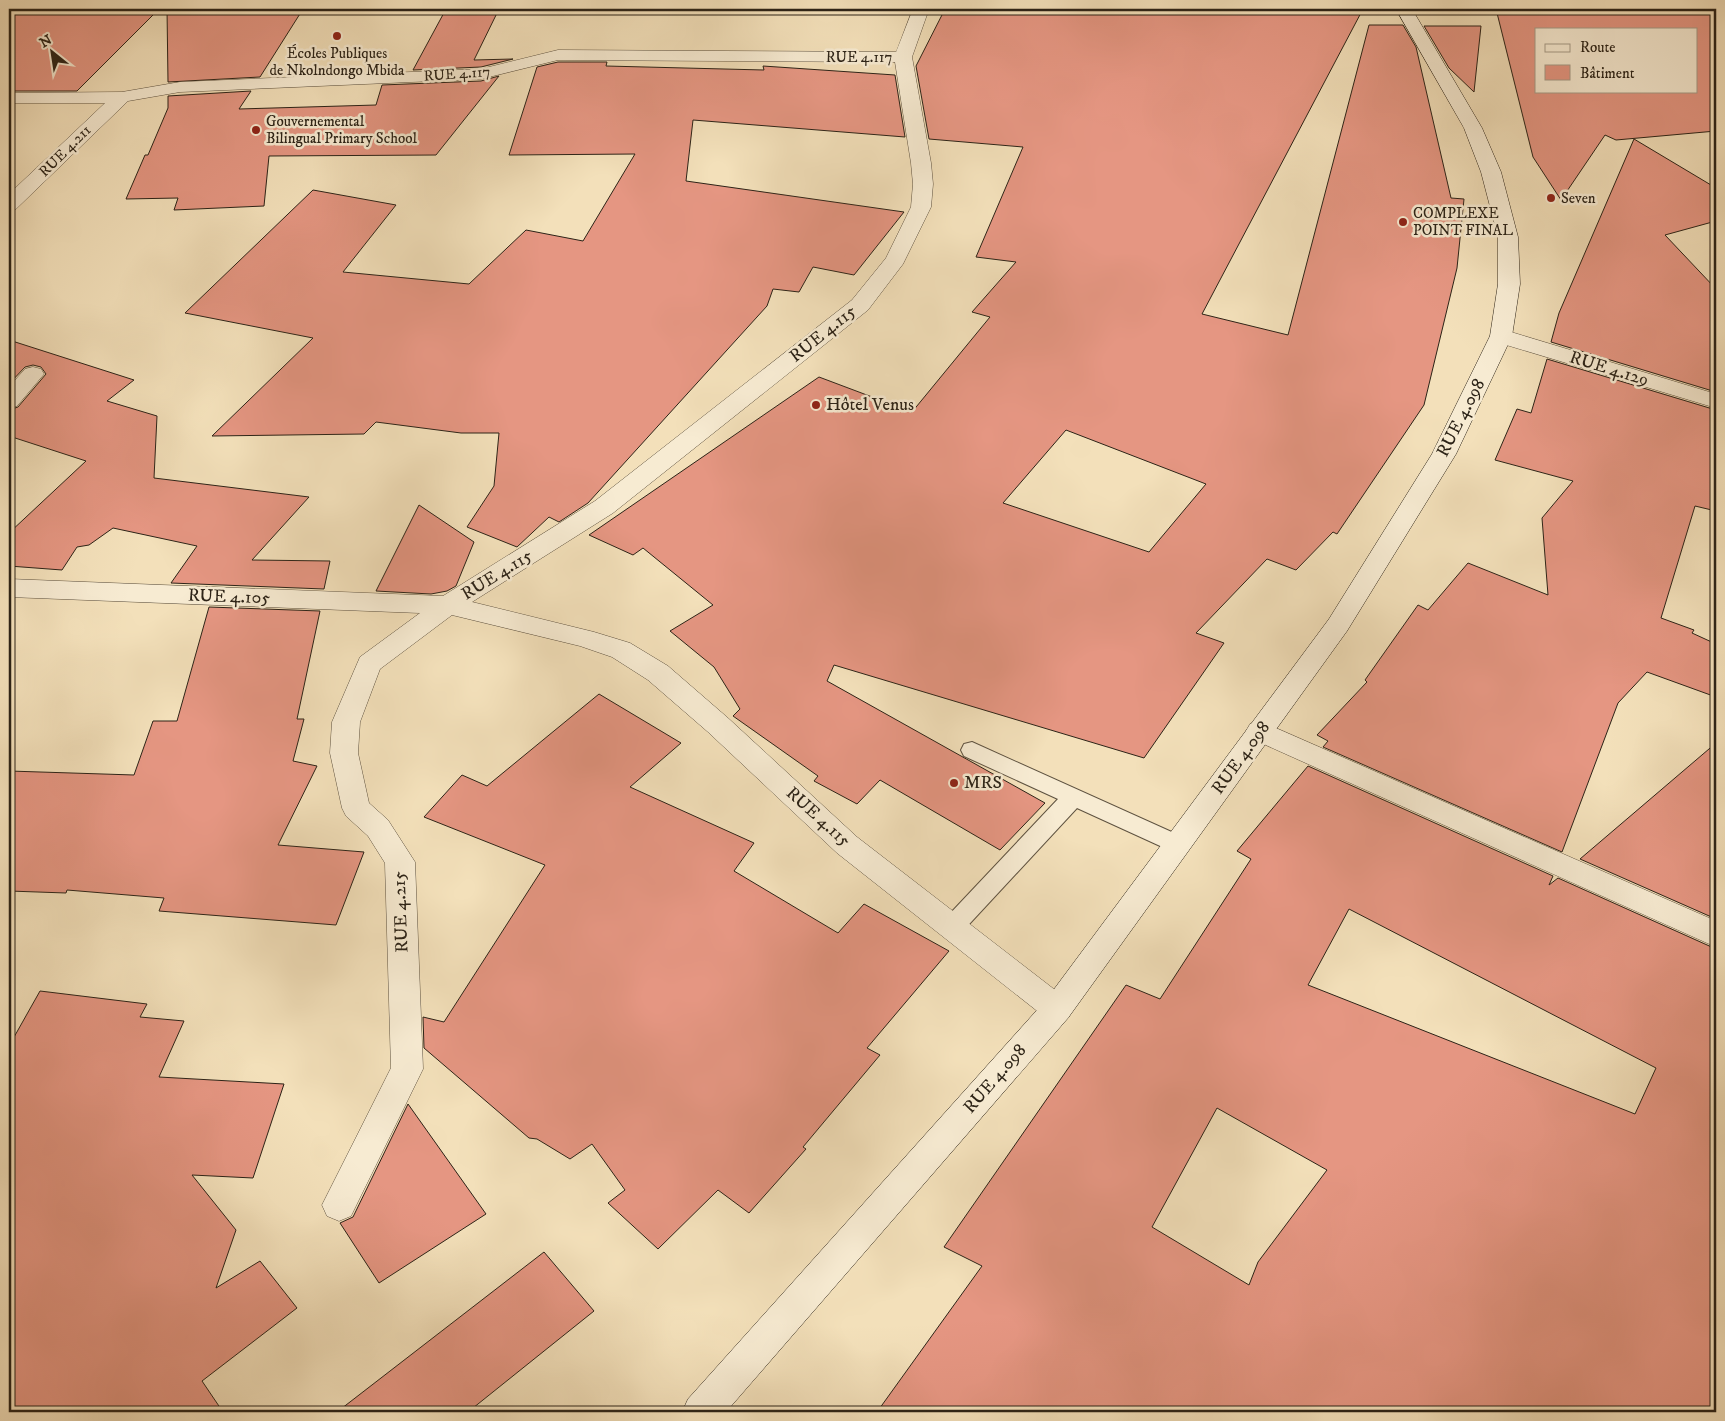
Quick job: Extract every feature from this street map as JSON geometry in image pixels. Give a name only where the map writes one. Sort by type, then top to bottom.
[{"type":"street","points":[[903,57],[921,9]]},
{"type":"street","name":"RUE 4.098","points":[[701,1412],[1057,1009],[1338,625],[1439,462],[1501,336],[1509,284],[1508,237],[1491,172],[1473,128],[1404,9]]},
{"type":"street","name":"RUE 4.117","points":[[9,98],[122,96],[180,87],[481,74],[500,71],[540,58],[558,55],[903,57]]},
{"type":"street","name":"RUE 4.115","points":[[448,606],[604,507],[860,305],[896,260],[921,207],[923,184],[921,163],[903,57]]},
{"type":"street","name":"RUE 4.211","points":[[9,206],[122,96]]},
{"type":"street","name":"RUE 4.129","points":[[1501,336],[1716,402]]},
{"type":"street","points":[[9,401],[33,374]]},
{"type":"street","name":"RUE 4.105","points":[[9,588],[448,606]]},
{"type":"street","name":"RUE 4.115","points":[[448,606],[585,638],[621,650],[658,673],[718,725],[847,845],[1057,1009]]},
{"type":"street","name":"RUE 4.215","points":[[339,1204],[407,1069],[400,862],[378,828],[356,808],[344,753],[346,722],[369,664],[448,606]]},
{"type":"street","points":[[1260,731],[1716,935]]},
{"type":"lane","points":[[972,750],[1177,844]]},
{"type":"lane","points":[[952,927],[1074,797]]},
{"type":"building","points":[[9,9],[159,9],[77,91],[9,91]]},
{"type":"building","points":[[167,9],[303,9],[260,77],[168,82]]},
{"type":"building","points":[[446,9],[499,9],[474,60],[513,59],[481,67],[413,70]]},
{"type":"building","points":[[945,9],[1363,9],[1202,314],[1288,335],[1369,25],[1403,25],[1416,47],[1451,198],[1464,199],[1457,268],[1424,405],[1337,534],[1333,532],[1296,570],[1267,559],[1196,633],[1224,643],[1144,758],[834,665],[827,681],[1045,803],[1000,850],[880,780],[857,804],[814,781],[818,776],[733,716],[740,709],[714,667],[670,631],[713,605],[643,548],[633,555],[589,535],[819,377],[912,412],[990,317],[972,312],[1016,262],[976,257],[1023,147],[929,139],[916,66]],"holes":[[[1066,430],[1206,484],[1149,552],[1003,503]]]},
{"type":"building","points":[[1496,9],[1716,9],[1716,131],[1616,140],[1605,135],[1561,200],[1533,157]]},
{"type":"building","points":[[1424,26],[1481,26],[1474,92],[1449,68]]},
{"type":"building","points":[[558,62],[607,62],[606,66],[764,70],[763,66],[895,75],[905,137],[693,120],[686,181],[904,212],[854,275],[813,267],[799,292],[773,289],[767,306],[588,503],[559,522],[549,517],[517,547],[467,527],[494,486],[499,433],[461,433],[376,422],[364,434],[212,436],[313,338],[185,313],[313,190],[396,205],[343,272],[469,284],[526,230],[583,241],[635,154],[509,155],[537,67]]},
{"type":"building","points":[[499,76],[436,155],[269,156],[264,206],[174,210],[178,198],[126,199],[145,155],[148,155],[168,108],[168,96],[251,91],[239,109],[376,105],[382,85],[481,81]]},
{"type":"building","points":[[1634,139],[1716,188],[1716,221],[1665,235],[1716,289],[1716,392],[1551,342],[1559,313]]},
{"type":"building","points":[[9,340],[134,380],[107,401],[157,416],[154,478],[309,497],[252,560],[330,561],[324,589],[171,583],[197,546],[113,528],[89,545],[77,547],[62,570],[9,566],[9,533],[86,461],[9,436],[9,410],[18,407],[46,374],[41,367],[33,365],[25,367],[9,384]]},
{"type":"building","points":[[1547,359],[1716,410],[1716,511],[1695,506],[1661,618],[1694,630],[1692,633],[1716,644],[1716,697],[1647,672],[1618,703],[1562,852],[1323,747],[1328,741],[1317,735],[1367,682],[1365,680],[1418,605],[1428,610],[1468,563],[1548,595],[1542,518],[1573,481],[1495,460],[1517,409],[1531,413]]},
{"type":"building","points":[[419,505],[474,542],[456,586],[447,591],[431,594],[376,591]]},
{"type":"building","points":[[209,607],[320,611],[297,719],[304,719],[293,761],[317,766],[278,845],[364,852],[336,925],[159,911],[164,898],[67,890],[66,893],[9,891],[9,771],[134,775],[153,721],[177,721]]},
{"type":"building","points":[[599,694],[681,743],[630,787],[754,843],[734,871],[838,933],[864,904],[949,951],[867,1048],[880,1055],[803,1147],[806,1149],[749,1213],[718,1190],[658,1249],[608,1203],[625,1190],[592,1144],[570,1159],[537,1139],[529,1138],[424,1048],[423,1017],[444,1022],[545,865],[424,817],[462,775],[487,786]]},
{"type":"building","points":[[1716,743],[1716,919],[1580,859]]},
{"type":"building","points":[[1308,766],[1553,876],[1549,885],[1558,878],[1716,949],[1716,1412],[877,1412],[982,1266],[944,1247],[1126,985],[1160,999],[1251,859],[1237,851]],"holes":[[[1349,909],[1656,1068],[1635,1114],[1308,985]],[[1217,1108],[1327,1170],[1258,1262],[1249,1285],[1152,1227]]]},
{"type":"building","points":[[40,991],[147,1004],[140,1017],[184,1021],[159,1077],[284,1084],[253,1178],[192,1175],[236,1230],[216,1288],[260,1261],[297,1308],[202,1381],[223,1412],[9,1412],[9,1046]]},
{"type":"building","points":[[408,1104],[486,1214],[379,1283],[340,1223],[353,1217]]},
{"type":"building","points":[[544,1252],[594,1311],[468,1412],[337,1412]]},
{"type":"place","name":"Écoles Publiques de Nkolndongo Mbida","points":[[337,36]]},
{"type":"place","name":"Gouvernemental Bilingual Primary School","points":[[256,130]]},
{"type":"place","name":"Seven","points":[[1551,198]]},
{"type":"place","name":"COMPLEXE POINT FINAL","points":[[1403,222]]},
{"type":"place","name":"Hôtel Venus","points":[[816,405]]},
{"type":"place","name":"MRS","points":[[954,783]]}]
